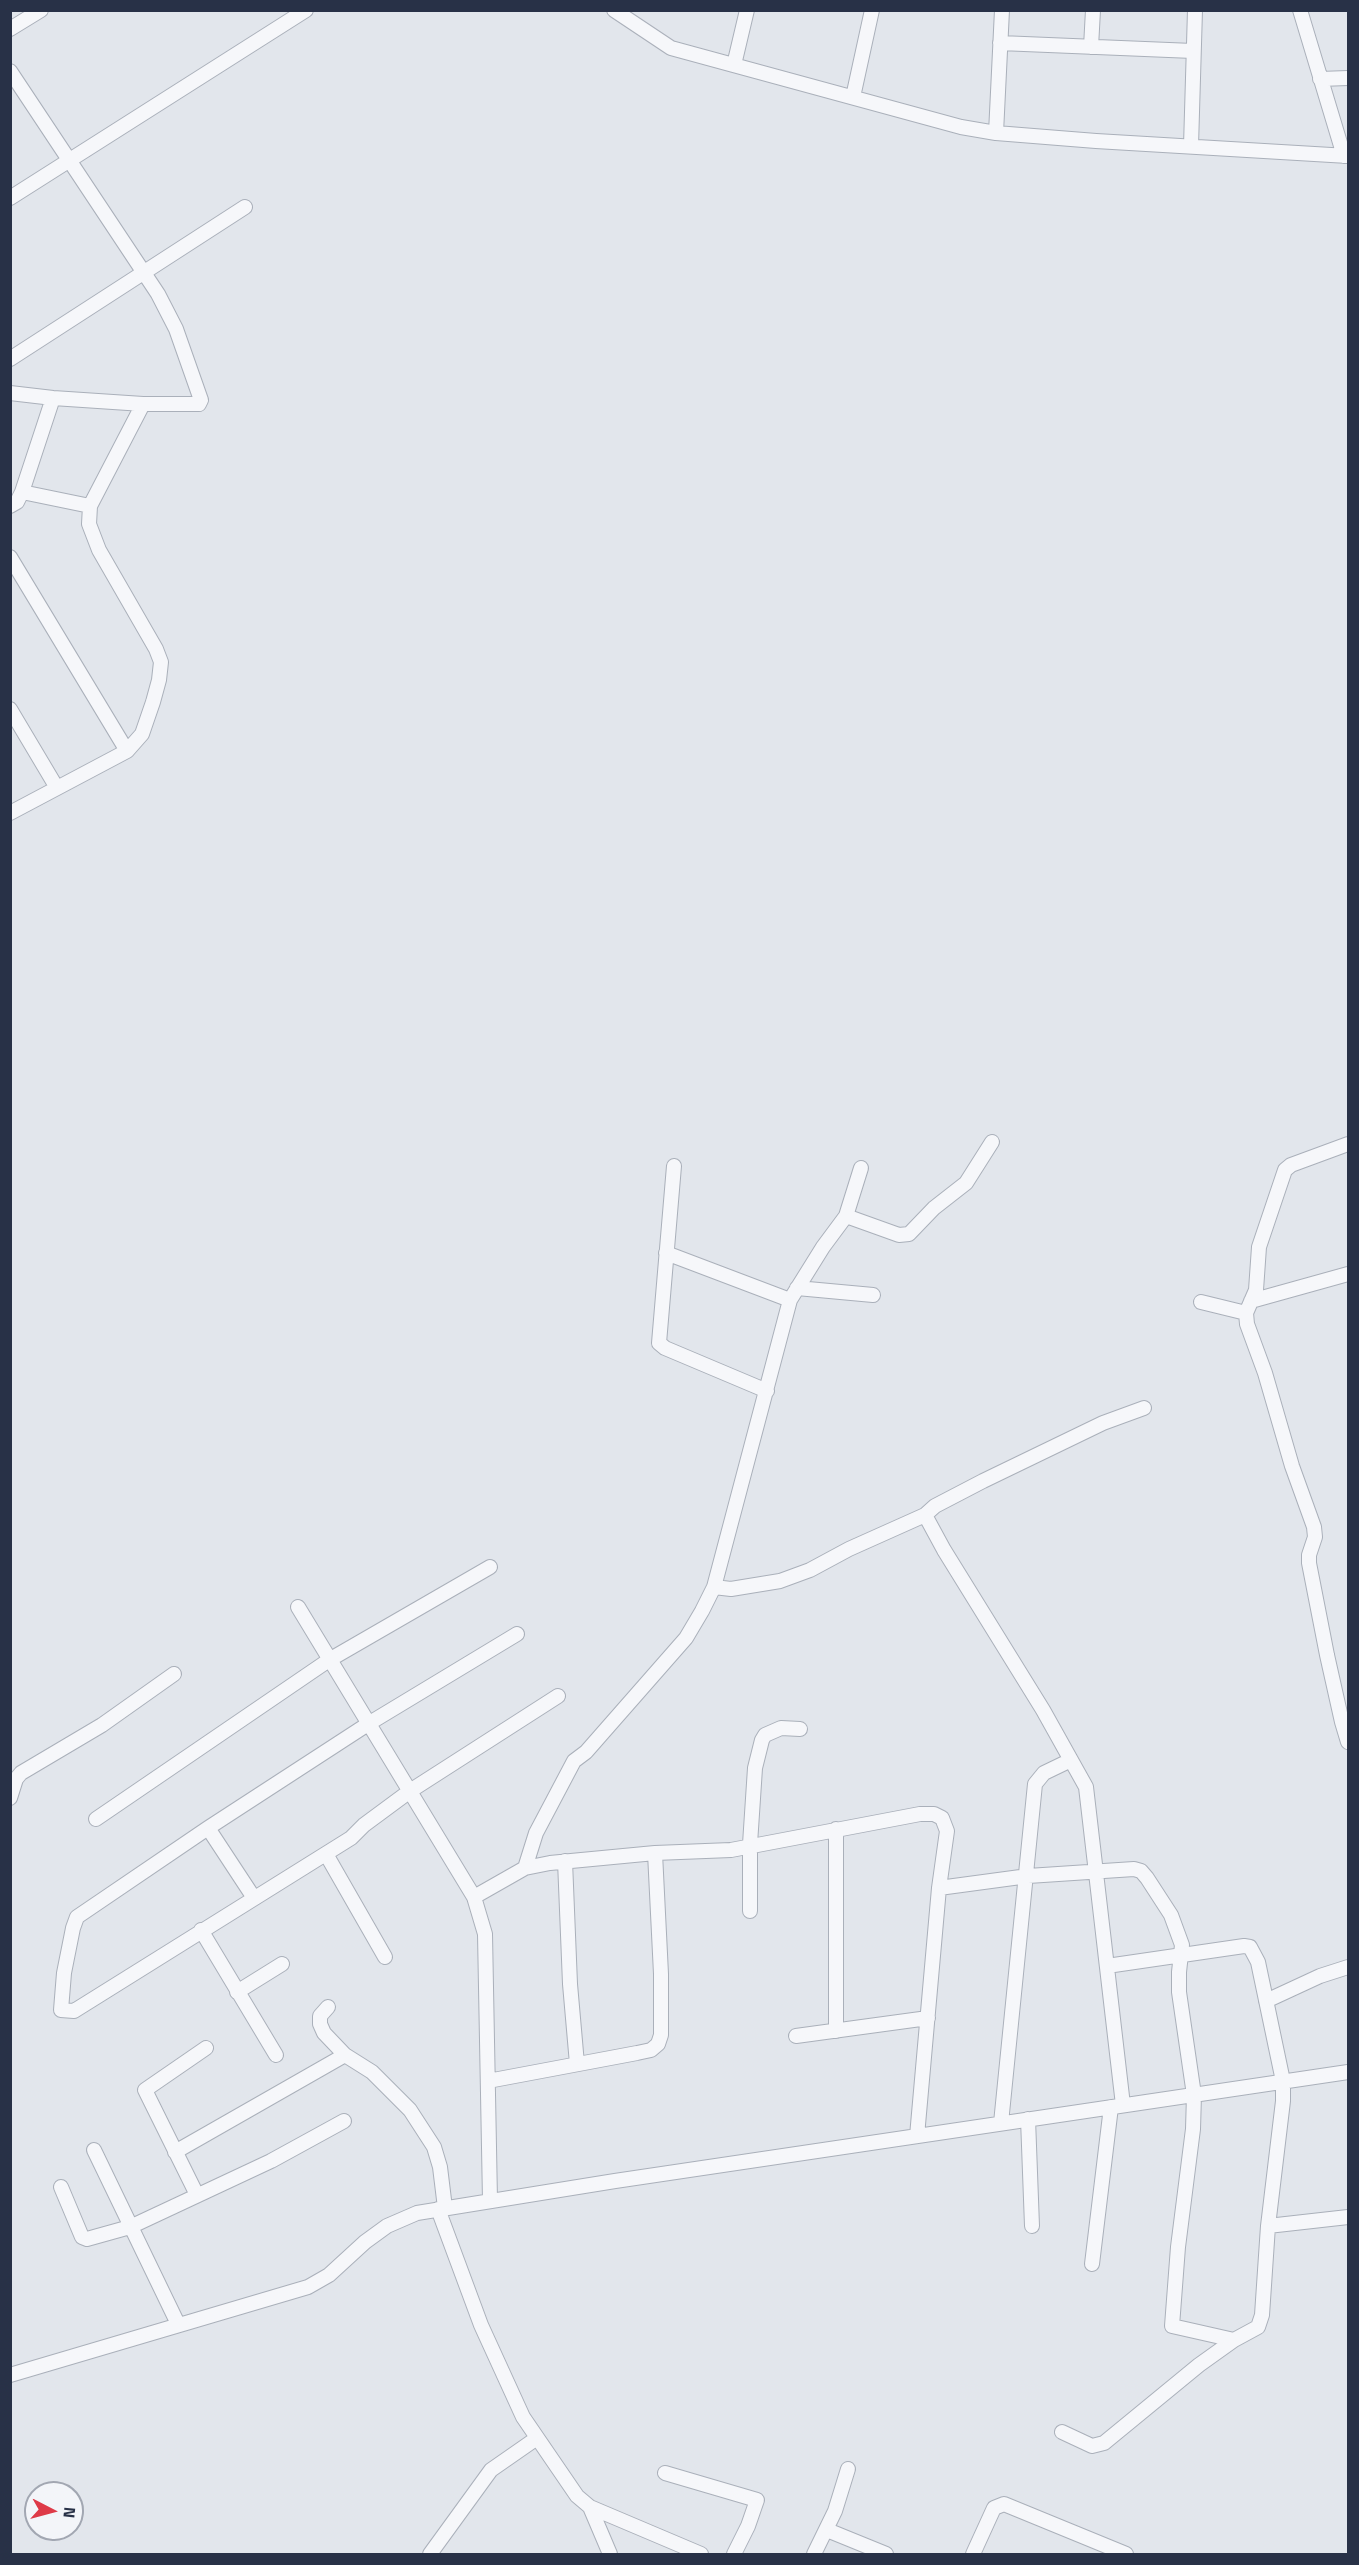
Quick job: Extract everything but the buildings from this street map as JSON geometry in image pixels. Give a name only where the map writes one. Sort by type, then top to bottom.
[{"type":"street","points":[[10,29],[41,10]]},
{"type":"street","points":[[10,198],[306,10]]},
{"type":"street","points":[[614,10],[671,48],[930,120],[996,133],[1346,156],[1300,10]]},
{"type":"street","points":[[734,65],[747,10]]},
{"type":"street","points":[[853,98],[872,10]]},
{"type":"street","points":[[996,133],[1002,10]]},
{"type":"street","points":[[1091,47],[1093,10]]},
{"type":"street","points":[[1191,146],[1195,10]]},
{"type":"street","points":[[1000,44],[1193,51]]},
{"type":"street","points":[[10,71],[158,294],[176,329],[201,395],[199,404],[143,404],[10,393]]},
{"type":"street","points":[[1320,79],[1348,78]]},
{"type":"street","points":[[10,359],[245,207]]},
{"type":"street","points":[[53,398],[15,500],[90,506]]},
{"type":"street","points":[[10,813],[127,751],[142,734],[159,680],[161,662],[156,649],[99,550],[89,524],[90,506],[143,404]]},
{"type":"street","points":[[10,557],[127,751]]},
{"type":"street","points":[[10,709],[57,788]]},
{"type":"street","points":[[846,1216],[898,1235],[909,1234],[934,1208],[966,1183],[992,1142]]},
{"type":"street","points":[[1348,1144],[1291,1164],[1285,1170],[1259,1247],[1258,1275],[1249,1307],[1248,1324],[1292,1466],[1314,1527],[1310,1563],[1327,1655],[1348,1742]]},
{"type":"street","points":[[674,1166],[659,1343],[664,1348],[767,1390]]},
{"type":"street","points":[[525,1868],[536,1833],[574,1761],[586,1752],[686,1638],[714,1587],[793,1294],[846,1216],[861,1168]]},
{"type":"street","points":[[666,1253],[793,1294],[873,1295]]},
{"type":"street","points":[[1201,1302],[1249,1307],[1348,1274]]},
{"type":"street","points":[[714,1587],[731,1590],[780,1581],[810,1570],[849,1549],[925,1515],[935,1506],[983,1481],[1103,1423],[1144,1408]]},
{"type":"street","points":[[925,1515],[1086,1787],[1107,1966],[1117,2106],[1092,2264]]},
{"type":"street","points":[[96,1819],[329,1660],[490,1567]]},
{"type":"street","points":[[298,1607],[474,1897],[485,1934],[490,2200]]},
{"type":"street","points":[[517,1634],[368,1724],[77,1917],[72,1928],[64,1973],[61,2010],[74,2011],[326,1854],[351,1838],[364,1825],[410,1791],[558,1696]]},
{"type":"street","points":[[10,1798],[16,1779],[21,1773],[102,1725],[174,1674]]},
{"type":"street","points":[[750,1911],[750,1844],[755,1768],[762,1740],[765,1735],[781,1728],[800,1730]]},
{"type":"street","points":[[1001,2123],[1028,1875],[1035,1784],[1044,1773],[1071,1760]]},
{"type":"street","points":[[474,1897],[525,1868],[565,1861],[655,1853],[731,1850],[750,1844],[920,1814],[934,1814],[942,1818],[947,1831],[939,1888],[918,2136]]},
{"type":"street","points":[[208,1828],[254,1898]]},
{"type":"street","points":[[836,1829],[836,2031]]},
{"type":"street","points":[[488,2081],[651,2050],[658,2044],[661,2035],[661,1974],[655,1853]]},
{"type":"street","points":[[326,1854],[385,1957]]},
{"type":"street","points":[[565,1861],[570,1984],[577,2064]]},
{"type":"street","points":[[939,1888],[1028,1875],[1134,1869],[1141,1871],[1175,1922],[1182,1945],[1179,1992],[1194,2095],[1172,2326],[1234,2340]]},
{"type":"street","points":[[201,1930],[276,2055]]},
{"type":"street","points":[[1062,2432],[1092,2446],[1104,2443],[1199,2364],[1258,2327],[1262,2315],[1268,2226],[1283,2081],[1254,1952],[1250,1947],[1244,1946],[1107,1966]]},
{"type":"street","points":[[237,1992],[282,1964]]},
{"type":"street","points":[[1266,2001],[1320,1976],[1348,1967]]},
{"type":"street","points":[[328,2007],[320,2016],[320,2024],[324,2033],[345,2055],[372,2072],[410,2110],[434,2147],[440,2167],[442,2208],[481,2325],[524,2417],[537,2438],[577,2496],[590,2507],[701,2554]]},
{"type":"street","points":[[796,2036],[928,2018]]},
{"type":"street","points":[[197,2195],[145,2090],[206,2048]]},
{"type":"street","points":[[175,2152],[345,2055]]},
{"type":"street","points":[[10,2375],[309,2286],[329,2275],[364,2242],[387,2226],[417,2213],[490,2200],[1348,2072]]},
{"type":"street","points":[[1028,2119],[1032,2226]]},
{"type":"street","points":[[61,2187],[84,2239],[130,2227],[270,2161],[344,2121]]},
{"type":"street","points":[[94,2150],[178,2324]]},
{"type":"street","points":[[1268,2226],[1348,2217]]},
{"type":"street","points":[[430,2554],[491,2470],[537,2438]]},
{"type":"street","points":[[814,2554],[827,2530],[848,2469]]},
{"type":"street","points":[[665,2473],[757,2500],[748,2526],[734,2554]]},
{"type":"street","points":[[973,2554],[994,2508],[1004,2504],[1125,2554]]},
{"type":"street","points":[[590,2507],[610,2554]]},
{"type":"street","points":[[827,2530],[886,2554]]}]
